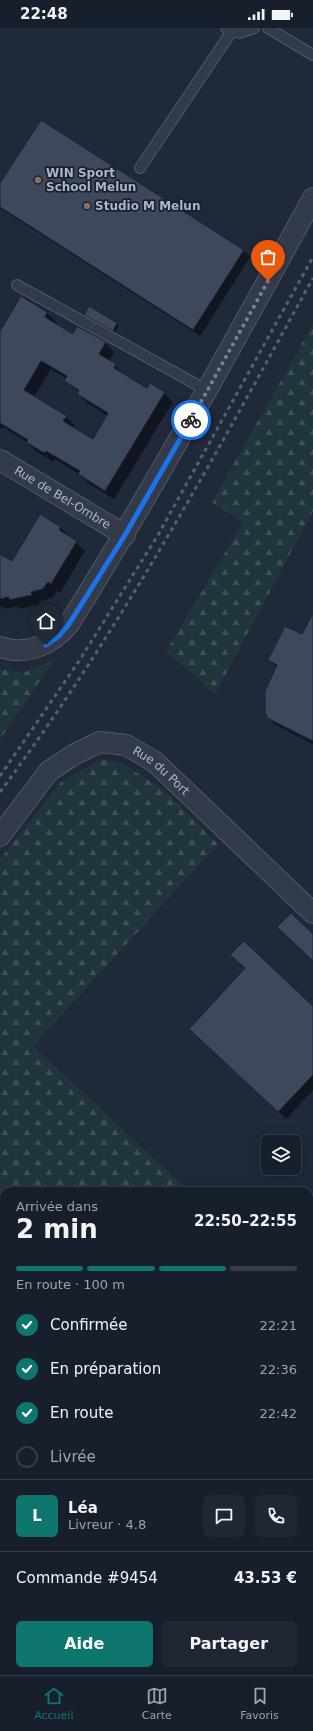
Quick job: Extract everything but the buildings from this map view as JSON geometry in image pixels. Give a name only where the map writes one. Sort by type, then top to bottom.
[{"type":"street","points":[[0,647],[10,650],[32,649],[46,645],[59,636],[69,624],[125,535],[208,391],[313,198]]},
{"type":"street","name":"Rue de Bel-Ombre","points":[[0,460],[125,535]]},
{"type":"street","name":"Rue du Port","points":[[0,836],[50,771],[75,754],[100,742],[126,745],[155,762],[313,913]]},
{"type":"lane","points":[[140,168],[229,30],[239,33],[254,28]]},
{"type":"lane","points":[[268,28],[313,54]]},
{"type":"lane","points":[[18,285],[208,391]]},
{"type":"green space","points":[[313,324],[313,511],[215,694],[166,651],[243,523],[212,502]]},
{"type":"green space","points":[[55,659],[0,740],[0,669],[23,673]]},
{"type":"green space","points":[[102,759],[121,763],[164,790],[218,844],[33,1046],[185,1187],[0,1187],[0,859],[61,782]]},
{"type":"railway","points":[[0,776],[79,661],[158,535],[313,257]]},
{"type":"railway","points":[[0,792],[86,669],[165,541],[203,476],[313,278]]},
{"type":"way so far","points":[[191,420],[268,281]]},
{"type":"place","name":"WIN Sport School Melun","points":[[38,180]]},
{"type":"place","name":"Studio M Melun","points":[[87,206]]},
{"type":"route","points":[[46,645],[59,636],[69,624],[125,535],[191,420]]}]
